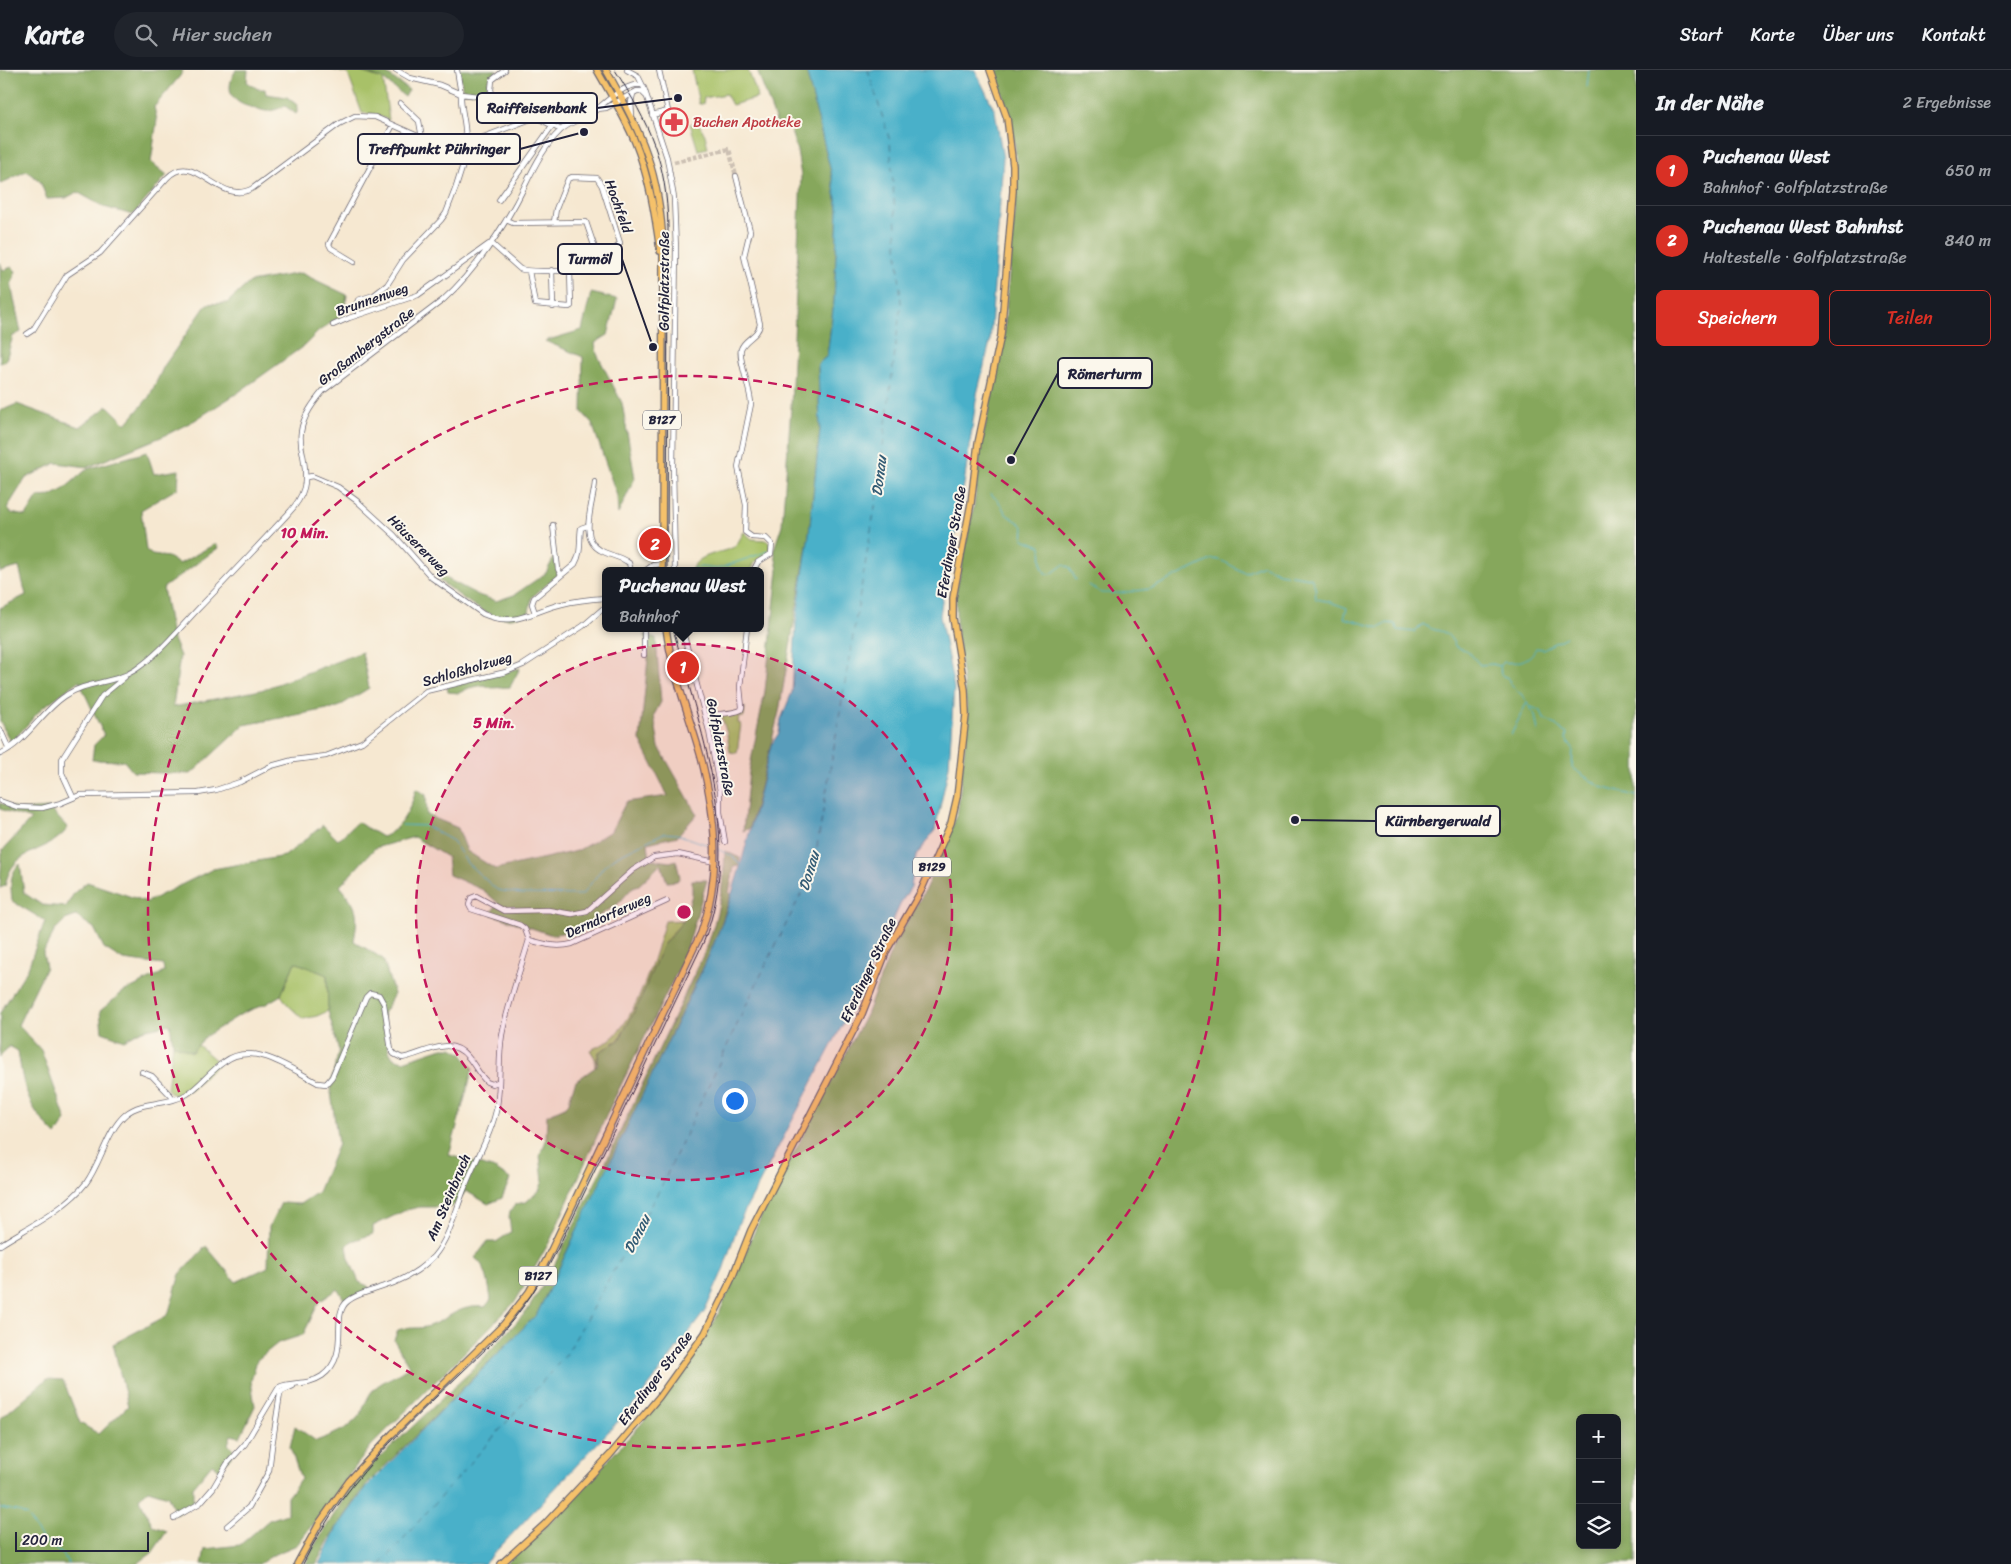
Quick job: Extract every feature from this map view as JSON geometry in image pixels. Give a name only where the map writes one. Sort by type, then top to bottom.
[{"type":"main road","name":"B127","points":[[597,70],[616,103],[634,141],[648,181],[657,222],[663,270]]},
{"type":"main road","name":"B127","points":[[606,70],[632,117],[647,151],[658,194],[662,222],[662,567]]},
{"type":"main road","name":"Eferdinger Straße","points":[[501,1564],[546,1524],[623,1441],[659,1397],[705,1333],[732,1278],[751,1230],[862,1014],[887,950],[921,891],[951,823],[957,797],[966,715],[965,690],[953,618],[953,598],[971,503],[978,443],[1001,335],[1013,191],[1013,166],[1007,118],[1001,96],[990,70]]},
{"type":"main road","name":"B127","points":[[297,1564],[329,1507],[358,1469],[499,1329],[529,1292],[547,1259],[698,942],[712,898],[715,841],[710,799],[702,763],[672,664],[667,632]]},
{"type":"street","points":[[396,70],[410,78],[440,85],[461,94],[493,96],[524,103],[534,112],[536,117],[560,130]]},
{"type":"street","points":[[359,315],[356,306],[358,300],[374,295],[387,285],[403,260],[446,213],[468,149],[466,127],[460,104],[461,94],[457,70]]},
{"type":"street","points":[[493,96],[491,90],[492,80],[505,70]]},
{"type":"street","points":[[612,96],[638,84],[642,85],[638,76],[627,70]]},
{"type":"street","points":[[652,115],[668,111],[659,70]]},
{"type":"street","name":"Golfplatzstraße","points":[[642,85],[671,163],[675,214],[673,467],[675,567]]},
{"type":"street","points":[[616,103],[634,92],[641,91],[647,97]]},
{"type":"street","points":[[632,117],[631,99],[634,92]]},
{"type":"street","name":"Großambergstraße","points":[[596,110],[612,96]]},
{"type":"street","points":[[400,103],[419,121],[422,138]]},
{"type":"street","name":"Großambergstraße","points":[[0,754],[9,749],[68,694],[84,686],[128,674],[144,664],[291,511],[303,493],[307,477],[301,433],[303,423],[315,401],[335,380],[443,300],[460,285],[492,244],[542,156],[560,130],[596,110],[616,103]]},
{"type":"street","points":[[27,334],[33,330],[67,275],[100,254],[173,172],[191,170],[226,190],[234,193],[243,192],[253,188],[349,118],[368,116],[422,138],[446,145],[467,143],[536,117]]},
{"type":"street","points":[[354,262],[331,248],[329,244],[393,125]]},
{"type":"street","points":[[499,200],[552,126]]},
{"type":"street","points":[[736,176],[750,231],[744,256],[760,324],[756,334],[744,345],[740,352],[751,396],[751,404],[738,473],[746,505],[745,531],[752,537],[768,539],[773,549],[771,554],[755,567]]},
{"type":"street","name":"Hochfeld","points":[[554,222],[556,209],[568,179],[572,177],[594,177],[600,180],[620,243],[600,263]]},
{"type":"street","points":[[492,244],[520,270],[589,269],[600,263],[589,226],[586,222],[513,222],[506,220]]},
{"type":"street","name":"Brunnenweg","points":[[333,325],[418,296],[486,245],[492,244]]},
{"type":"street","points":[[552,270],[553,307]]},
{"type":"street","points":[[529,271],[535,304],[553,307],[571,306],[570,270]]},
{"type":"street","name":"Häusererweg","points":[[307,477],[312,476],[346,492],[394,535],[432,578],[490,617],[511,620],[572,602],[602,598]]},
{"type":"street","points":[[595,482],[588,526],[592,541],[597,549],[626,560],[630,567]]},
{"type":"street","points":[[553,525],[558,569],[561,575]]},
{"type":"street","points":[[535,613],[532,604],[534,598],[578,560],[581,549],[581,528],[588,526]]},
{"type":"street","points":[[650,567],[653,565],[662,567]]},
{"type":"street","name":"Schloßholzweg","points":[[0,801],[17,807],[42,808],[73,798],[91,795],[198,793],[216,790],[240,782],[271,766],[334,754],[371,736],[408,703],[426,691],[506,672],[523,665],[583,626],[602,609]]},
{"type":"street","points":[[644,632],[644,655]]},
{"type":"street","name":"Golfplatzstraße","points":[[683,632],[705,716],[720,791],[720,812],[725,842]]},
{"type":"street","points":[[705,716],[737,712],[742,707],[740,684],[746,632]]},
{"type":"street","points":[[73,798],[62,773],[62,759],[102,696],[128,674]]},
{"type":"street","points":[[0,729],[9,749]]},
{"type":"street","points":[[529,940],[525,929],[520,925],[472,908],[469,905],[471,898],[476,896],[504,911],[548,910],[572,914],[587,911],[633,870],[654,857],[678,854],[715,859]]},
{"type":"street","name":"Derndorferweg","points":[[529,940],[552,946],[567,946],[667,901]]},
{"type":"street","name":"Am Steinbruch","points":[[174,1518],[200,1503],[213,1488],[227,1464],[245,1444],[279,1387],[285,1384],[295,1385],[320,1377],[335,1361],[339,1345],[343,1306],[349,1300],[411,1276],[434,1256],[439,1248],[456,1212],[495,1116],[499,1090],[502,1034],[529,940]]},
{"type":"street","points":[[0,1245],[75,1196],[94,1170],[119,1121],[126,1114],[141,1106],[174,1100],[193,1090],[228,1058],[243,1054],[258,1055],[269,1058],[318,1083],[326,1084],[332,1077],[366,997],[370,993],[379,995],[384,1004],[394,1054],[402,1058],[437,1047],[456,1046],[468,1057],[487,1082],[492,1084],[498,1082]]},
{"type":"street","points":[[142,1072],[152,1076],[174,1100]]},
{"type":"street","points":[[227,1526],[249,1507],[270,1471],[280,1394],[282,1391],[295,1385]]},
{"type":"green space","points":[[0,70],[183,70],[154,107],[157,120],[151,162],[167,175],[133,215],[104,207],[77,192],[66,198],[47,199],[40,181],[26,171],[0,184]]},
{"type":"green space","points":[[236,70],[248,70],[247,82],[258,89],[265,89],[266,94],[287,97],[297,105],[297,113],[285,106],[266,111],[247,106],[235,100],[230,90],[230,84]]},
{"type":"green space","points":[[333,70],[355,70],[383,79],[389,120],[373,114],[362,113],[348,74]]},
{"type":"green space","points":[[355,70],[382,70],[409,90],[405,97],[383,79]]},
{"type":"green space","points":[[459,70],[497,70],[488,81],[487,93],[463,92]]},
{"type":"green space","points":[[692,70],[748,70],[757,98],[732,105],[726,94],[704,98],[703,104],[699,104]]},
{"type":"green space","points":[[757,70],[806,70],[838,209],[834,302],[827,356],[818,364],[820,430],[809,534],[779,712],[750,828],[743,831],[749,771],[765,691],[778,570],[774,549],[782,525],[791,408],[801,176],[797,151],[790,128],[776,122]]},
{"type":"green space","points":[[994,70],[1636,70],[1636,1564],[505,1564],[554,1519],[642,1423],[702,1343],[721,1309],[763,1212],[866,1015],[893,946],[924,892],[952,829],[958,810],[968,717],[956,626],[956,593],[974,506],[981,448],[1004,335],[1017,181],[1015,146],[1007,107]]},
{"type":"green space","points":[[698,122],[705,135],[708,148],[698,150],[690,124]]},
{"type":"green space","points":[[0,262],[3,270],[12,267],[16,271],[11,285],[21,332],[13,336],[6,360],[0,363]]},
{"type":"green space","points":[[301,273],[347,295],[344,314],[319,331],[305,345],[236,394],[195,420],[166,435],[88,467],[56,463],[26,478],[7,508],[11,513],[26,516],[38,497],[51,496],[64,489],[87,469],[147,452],[154,474],[179,470],[178,488],[141,510],[146,550],[152,555],[168,557],[179,564],[215,544],[218,548],[163,588],[172,637],[180,656],[173,707],[261,690],[362,652],[369,688],[338,707],[244,725],[191,774],[133,772],[124,761],[92,760],[94,745],[104,735],[79,681],[42,708],[11,743],[0,721],[0,608],[26,595],[19,567],[0,572],[0,411],[17,404],[80,427],[108,406],[126,424],[149,397],[164,366],[207,304],[227,303],[250,282]]},
{"type":"green space","points":[[591,293],[617,299],[608,335],[595,343],[597,354],[622,403],[635,478],[618,514],[617,496],[592,423],[582,412],[583,357],[545,341],[582,330]]},
{"type":"green space","points":[[744,532],[752,539],[766,540],[770,544],[769,553],[755,562],[753,567],[693,567],[704,557],[736,546]]},
{"type":"green space","points":[[554,557],[558,575],[532,597],[529,612],[512,618],[501,617],[482,610],[438,580],[442,576],[478,595],[496,601],[514,595],[546,573]]},
{"type":"green space","points":[[645,634],[656,638],[661,702],[654,715],[659,747],[697,814],[678,836],[648,843],[650,859],[670,862],[676,860],[680,877],[677,881],[667,882],[661,864],[639,885],[633,887],[618,904],[576,930],[552,935],[490,914],[498,903],[483,890],[449,875],[447,857],[414,837],[375,848],[340,886],[354,905],[356,911],[354,941],[383,959],[394,994],[383,1014],[389,1051],[393,1058],[403,1061],[442,1048],[452,1048],[461,1053],[473,1068],[449,1155],[495,1169],[510,1179],[502,1198],[488,1204],[466,1191],[452,1207],[420,1207],[406,1210],[373,1226],[373,1234],[352,1241],[347,1246],[349,1258],[359,1282],[368,1286],[369,1290],[345,1301],[338,1289],[319,1302],[303,1335],[278,1343],[257,1360],[251,1381],[255,1406],[240,1437],[231,1435],[228,1444],[235,1451],[220,1470],[212,1464],[193,1487],[193,1504],[176,1515],[168,1496],[148,1490],[139,1498],[153,1526],[167,1531],[152,1553],[137,1564],[0,1564],[0,1419],[47,1379],[63,1380],[80,1423],[99,1434],[128,1406],[113,1344],[168,1315],[180,1274],[206,1246],[236,1282],[268,1267],[269,1227],[281,1203],[300,1204],[318,1192],[338,1144],[330,1085],[339,1051],[328,1011],[327,975],[295,962],[281,995],[266,1004],[243,1013],[206,1036],[192,1052],[173,1044],[170,1024],[142,1030],[124,1040],[102,1032],[100,1011],[123,992],[164,972],[163,965],[123,960],[104,948],[94,928],[76,916],[65,920],[55,930],[43,953],[46,967],[18,1025],[41,1050],[66,1120],[56,1135],[46,1125],[28,1097],[22,1077],[18,1051],[9,1046],[0,1057],[0,1013],[28,968],[45,921],[12,901],[11,881],[16,868],[20,864],[24,893],[42,905],[66,907],[74,893],[87,882],[147,902],[213,869],[285,856],[323,825],[338,840],[357,822],[382,837],[400,824],[412,803],[416,789],[426,795],[427,815],[458,828],[467,851],[495,869],[577,851],[611,831],[626,802],[668,796],[640,740],[648,658]]},
{"type":"green space","points":[[520,668],[510,687],[492,688],[484,685],[469,688],[459,693],[448,692],[447,686]]},
{"type":"green space","points":[[745,707],[744,717],[739,717],[738,723],[741,724],[737,753],[730,752],[721,714],[741,712]]},
{"type":"green space","points":[[0,803],[20,810],[49,808],[68,828],[60,837],[23,857],[15,864],[9,873],[5,886],[0,888],[2,851],[31,819],[0,809]]},
{"type":"green space","points":[[725,851],[740,858],[739,866],[734,867],[729,893],[731,894],[717,938],[597,1194],[573,1238],[537,1314],[367,1484],[332,1534],[316,1564],[306,1564],[313,1548],[348,1492],[370,1467],[470,1372],[527,1311],[552,1270],[611,1151],[707,947],[720,900]]},
{"type":"green space","points":[[692,880],[707,880],[685,956],[611,1105],[550,1241],[515,1302],[371,1446],[297,1545],[275,1554],[259,1564],[202,1564],[205,1549],[240,1545],[269,1520],[287,1514],[287,1497],[301,1479],[290,1447],[295,1426],[316,1441],[339,1432],[355,1421],[374,1389],[409,1366],[394,1340],[398,1330],[425,1327],[460,1310],[485,1307],[491,1300],[485,1271],[475,1258],[487,1242],[496,1242],[511,1232],[510,1211],[516,1204],[526,1202],[539,1191],[543,1181],[540,1155],[546,1141],[547,1115],[565,1107],[569,1103],[576,1081],[597,1066],[599,1052],[619,1040],[640,1001],[662,946],[684,920],[692,895]]},
{"type":"green space","points":[[684,920],[662,946],[640,1001],[619,1040],[599,1052],[595,1067],[595,1058],[590,1050],[608,1041],[628,1018],[644,986],[665,921]]},
{"type":"green space","points":[[295,962],[327,975],[328,1011],[303,1019],[288,1005],[281,995]]},
{"type":"green space","points":[[173,1044],[192,1052],[198,1045],[219,1063],[191,1089],[175,1097],[167,1089]]},
{"type":"water","name":"Donau","points":[[806,70],[975,70],[995,111],[1003,159],[990,342],[977,394],[959,519],[946,572],[940,616],[954,688],[949,766],[935,830],[916,856],[911,887],[902,901],[855,1001],[739,1222],[723,1270],[705,1311],[639,1399],[484,1564],[319,1564],[336,1529],[368,1485],[537,1314],[704,966],[716,939],[735,885],[771,745],[779,733],[781,719],[792,692],[796,622],[809,534],[820,430],[818,364],[827,356],[834,302],[838,209]]},
{"type":"waterway","points":[[1587,87],[1589,70]]},
{"type":"waterway","points":[[990,494],[998,500],[1006,514],[1024,528],[1023,539],[1041,546],[1042,566],[1045,573],[1051,574],[1063,565],[1069,567],[1076,580]]},
{"type":"waterway","points":[[723,567],[769,551]]},
{"type":"waterway","points":[[1089,585],[1101,593],[1120,593],[1150,589],[1213,559],[1245,573],[1263,565],[1279,573],[1311,578],[1315,586],[1316,599],[1347,608],[1344,618],[1380,628],[1387,623],[1395,624],[1398,630],[1415,632],[1423,624],[1448,635],[1456,647],[1468,651],[1480,665],[1492,664],[1500,666],[1501,675],[1508,678],[1511,685],[1523,696],[1529,706],[1541,711],[1544,719],[1556,725],[1567,734],[1566,739],[1573,748],[1572,768],[1601,787],[1636,796]]},
{"type":"waterway","points":[[1500,665],[1503,662],[1522,661],[1530,656],[1536,648],[1543,649],[1566,637]]},
{"type":"waterway","points":[[1511,735],[1526,704]]},
{"type":"waterway","points":[[1530,707],[1535,715],[1538,731]]},
{"type":"waterway","points":[[402,825],[426,826],[453,841],[467,863],[497,890],[521,894],[582,895],[605,865],[619,855],[664,833],[677,834],[711,846]]},
{"type":"waterway","points":[[717,849],[732,856],[742,866]]},
{"type":"waterway","points":[[0,1508],[17,1511],[27,1516]]},
{"type":"waterway","points":[[29,1519],[43,1540],[64,1556],[69,1564]]},
{"type":"ferry route","points":[[381,1564],[566,1355],[661,1187],[750,997],[813,870],[877,495],[901,303],[890,141],[868,70]]},
{"type":"tunnel","points":[[674,162],[729,149],[736,176]]},
{"type":"railway","points":[[615,70],[638,109],[654,145],[660,164],[667,205],[667,567]]},
{"type":"railway","points":[[303,1564],[341,1500],[365,1471],[389,1444],[496,1339],[514,1318],[545,1273],[704,941],[715,902],[720,863],[719,823],[705,744],[674,632]]},
{"type":"place","name":"Raiffeisenbank","points":[[678,98]]},
{"type":"place","name":"Buchen Apotheke","points":[[674,122]]},
{"type":"place","name":"Treffpunkt Pühringer","points":[[584,132]]},
{"type":"place","name":"Turmöl","points":[[653,347]]},
{"type":"place","name":"Römerturm","points":[[1011,460]]},
{"type":"place","name":"Puchenau West Bahnhst","points":[[655,544]]},
{"type":"place","name":"Puchenau West","points":[[683,667]]},
{"type":"place","name":"Kürnbergerwald","points":[[1295,820]]}]
